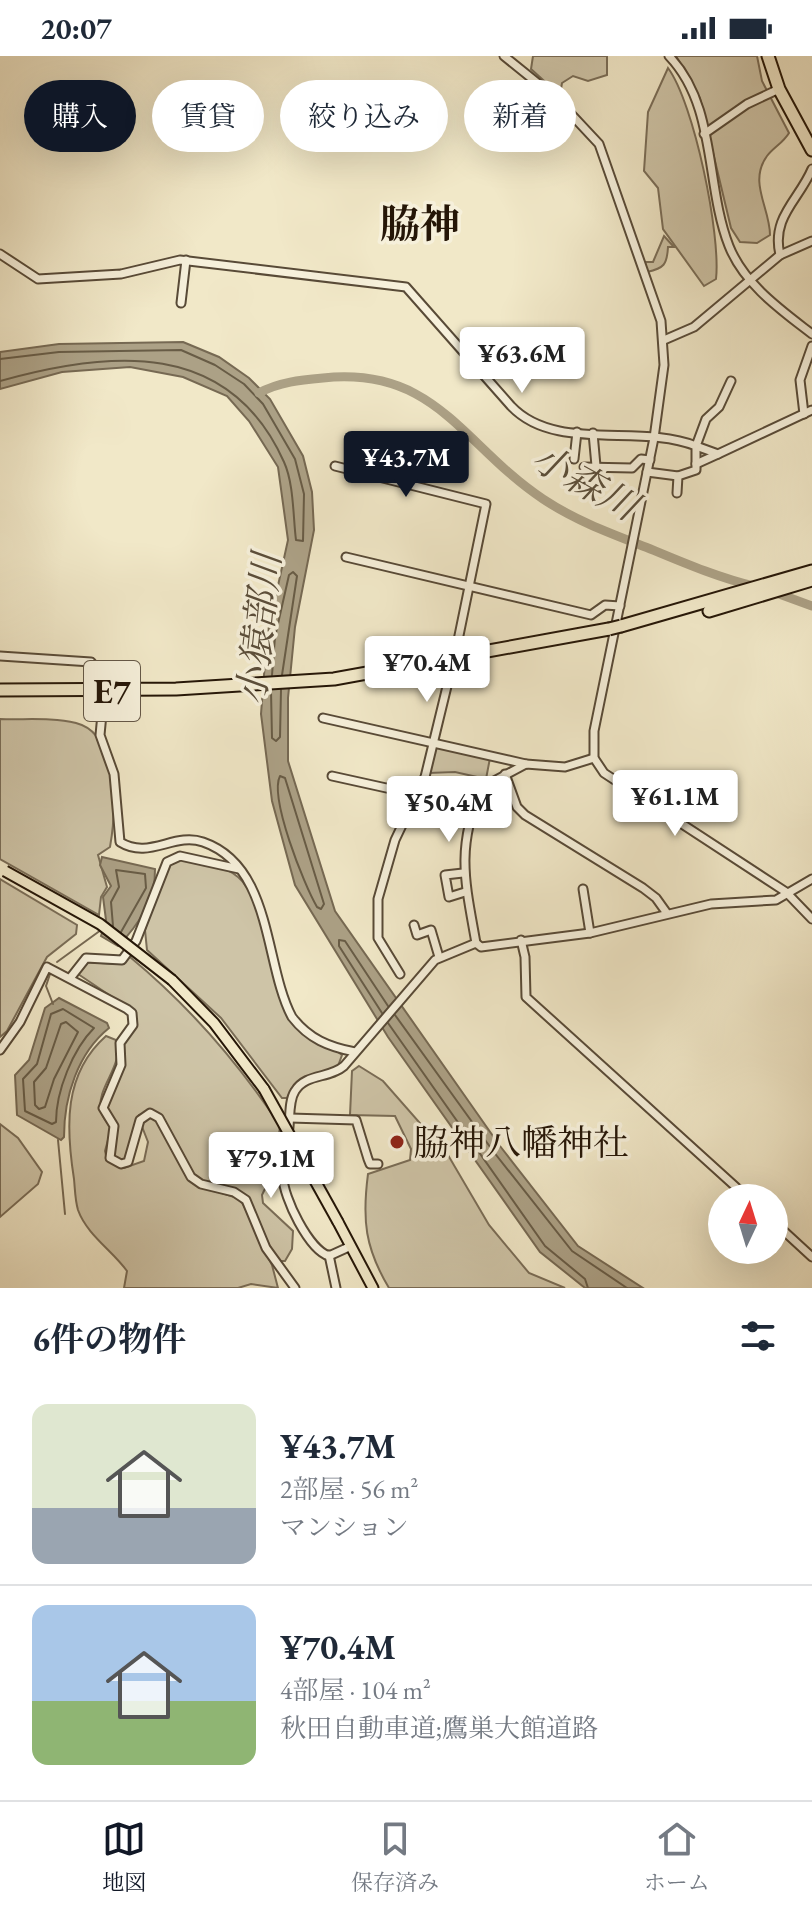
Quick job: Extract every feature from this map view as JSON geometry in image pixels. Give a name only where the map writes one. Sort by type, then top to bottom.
[{"type":"highway","points":[[768,56],[779,89],[812,150]]},
{"type":"highway","name":"E7","points":[[0,693],[223,690],[334,681],[615,631],[773,588],[812,570]]},
{"type":"highway","points":[[773,588],[812,581]]},
{"type":"main road","points":[[2,870],[100,924],[172,980],[214,1023],[264,1089],[373,1288]]},
{"type":"street","points":[[504,56],[556,98],[599,144],[661,321],[664,340],[654,438],[597,710],[594,758],[604,773],[786,892],[812,919]]},
{"type":"street","points":[[669,56],[693,92],[729,247],[770,303],[812,334]]},
{"type":"street","points":[[704,134],[747,104],[779,89]]},
{"type":"street","points":[[780,255],[777,238],[780,220],[812,169]]},
{"type":"street","points":[[664,340],[694,327],[753,281],[780,255],[812,241]]},
{"type":"street","points":[[0,254],[38,279],[121,274],[186,260],[406,287],[519,415],[545,429],[654,438],[696,446],[718,454]]},
{"type":"street","points":[[181,303],[186,260]]},
{"type":"street","points":[[696,464],[808,412],[800,380],[812,346]]},
{"type":"street","points":[[647,472],[678,476],[696,470],[696,446],[706,419],[719,407],[731,381]]},
{"type":"street","points":[[574,459],[577,432]]},
{"type":"street","points":[[593,433],[596,466]]},
{"type":"street","points":[[584,467],[632,468],[641,459],[650,460]]},
{"type":"street","points":[[335,466],[484,502],[487,508],[456,650]]},
{"type":"street","points":[[677,493],[678,476]]},
{"type":"street","points":[[346,557],[591,615],[605,605],[620,606]]},
{"type":"street","points":[[0,656],[91,662],[100,673]]},
{"type":"street","points":[[400,974],[378,938],[378,899],[395,840],[425,777],[450,674]]},
{"type":"street","points":[[102,714],[100,735],[114,774],[120,842],[137,849],[150,849],[194,839],[229,856],[239,869],[263,918],[292,1017],[300,1028],[325,1045],[355,1052]]},
{"type":"street","points":[[323,718],[526,764],[565,767],[594,758]]},
{"type":"street","points":[[526,764],[481,788],[469,825],[463,873],[476,943],[481,947],[590,933],[666,912],[776,900],[812,879]]},
{"type":"street","points":[[505,774],[517,807],[525,815],[643,888],[656,898],[666,912]]},
{"type":"street","points":[[332,776],[418,795]]},
{"type":"street","points":[[425,777],[443,804],[469,825]]},
{"type":"street","points":[[71,977],[86,958],[122,960],[136,941],[167,862],[180,856],[239,869]]},
{"type":"street","points":[[463,873],[445,875],[449,897],[465,892]]},
{"type":"street","points":[[583,889],[590,933]]},
{"type":"street","points":[[414,925],[417,935],[431,930],[439,957]]},
{"type":"street","points":[[521,940],[525,957],[526,997],[733,1184]]},
{"type":"street","points":[[351,1246],[329,1255],[322,1254],[307,1236],[285,1195],[283,1179],[292,1095],[302,1082],[338,1072],[439,957],[476,943]]},
{"type":"street","points":[[0,1050],[20,1022],[47,967],[127,1009],[133,1018],[120,1043],[121,1065],[103,1108],[114,1126],[110,1158],[121,1164],[128,1162],[140,1120],[150,1113],[159,1118],[191,1177],[201,1184],[234,1192],[246,1200],[266,1248],[295,1288]]},
{"type":"street","points":[[290,1118],[356,1120],[370,1164],[378,1164]]},
{"type":"street","points":[[788,1235],[812,1257]]},
{"type":"street","points":[[329,1255],[336,1288]]},
{"type":"shaded area","points":[[533,56],[607,56],[607,75],[588,81],[573,76],[567,80],[543,80],[531,69]]},
{"type":"shaded area","points":[[676,56],[757,56],[762,81],[789,133],[767,156],[759,176],[770,235],[757,243],[740,242],[731,228],[700,98]]},
{"type":"shaded area","points":[[668,68],[687,110],[710,202],[716,279],[704,286],[663,229],[658,188],[644,171],[648,112]]},
{"type":"shaded area","points":[[664,236],[674,247],[668,247],[664,265],[647,272],[645,262],[653,262]]},
{"type":"shaded area","points":[[0,719],[48,719],[76,723],[90,730],[101,742],[112,776],[113,815],[110,847],[98,855],[107,887],[101,897],[99,915],[0,859]]},
{"type":"shaded area","points":[[435,744],[490,758],[486,779],[455,772],[429,773]]},
{"type":"shaded area","points":[[180,858],[226,870],[245,885],[265,928],[289,1017],[303,1032],[342,1055],[338,1066],[297,1082],[287,1098],[282,1098],[221,1018],[147,950],[145,930],[163,871],[169,863]]},
{"type":"shaded area","points":[[0,879],[77,925],[76,934],[47,957],[7,1031],[0,1037]]},
{"type":"shaded area","points":[[130,957],[211,1036],[247,1079],[280,1126],[275,1168],[262,1195],[263,1203],[293,1231],[292,1249],[285,1261],[279,1261],[273,1253],[247,1199],[235,1191],[193,1176],[152,1111],[139,1115],[126,1161],[119,1161],[111,1155],[117,1134],[105,1106],[123,1065],[122,1044],[135,1025],[133,1011],[78,974],[83,962],[117,964]]},
{"type":"shaded area","points":[[106,1036],[116,1040],[118,1049],[101,1102],[102,1113],[111,1129],[105,1151],[107,1159],[124,1168],[144,1161],[148,1142],[141,1124],[147,1117],[156,1120],[194,1184],[237,1198],[243,1204],[272,1265],[278,1288],[251,1284],[238,1288],[124,1288],[127,1271],[87,1227],[78,1210],[70,1140],[69,1121],[75,1084],[92,1051]]},
{"type":"shaded area","points":[[359,1066],[383,1081],[448,1155],[489,1225],[529,1273],[565,1288],[389,1288],[375,1260],[367,1233],[365,1206],[368,1174],[410,1160],[411,1149],[395,1116],[350,1115],[352,1071]]},
{"type":"shaded area","points":[[0,1124],[18,1138],[42,1172],[38,1184],[0,1217]]},
{"type":"water","points":[[183,342],[219,357],[249,378],[270,399],[303,456],[312,492],[314,530],[295,627],[288,698],[288,761],[335,911],[500,1146],[578,1246],[643,1288],[585,1288],[540,1252],[388,1037],[295,885],[272,801],[261,714],[267,636],[288,540],[278,467],[249,421],[227,396],[183,377],[130,367],[62,372],[0,389],[0,352],[59,344]]},
{"type":"water","points":[[102,857],[155,869],[149,901],[132,930],[118,946],[101,936],[106,920],[103,897],[111,886],[100,865]]},
{"type":"water","points":[[59,998],[107,1023],[109,1028],[89,1050],[75,1076],[61,1140],[17,1115],[15,1075],[29,1060],[45,1008]]},
{"type":"waterway","name":"小森川","points":[[259,393],[282,384],[323,378],[362,378],[394,384],[421,397],[445,414],[515,478],[568,514],[688,565],[757,587]]},
{"type":"waterway","name":"小森川","points":[[771,591],[812,606]]},
{"type":"waterway","points":[[57,962],[101,930]]},
{"type":"waterway","points":[[51,971],[46,986],[53,1004]]},
{"type":"waterway","points":[[58,1140],[65,1214]]},
{"type":"tunnel","points":[[100,673],[102,714]]},
{"type":"place","name":"脇神八幡神社","points":[[397,1142]]},
{"type":"district","name":"脇神","points":[[420,224]]},
{"type":"water label","name":"小猿部川","points":[[259,629]]}]
